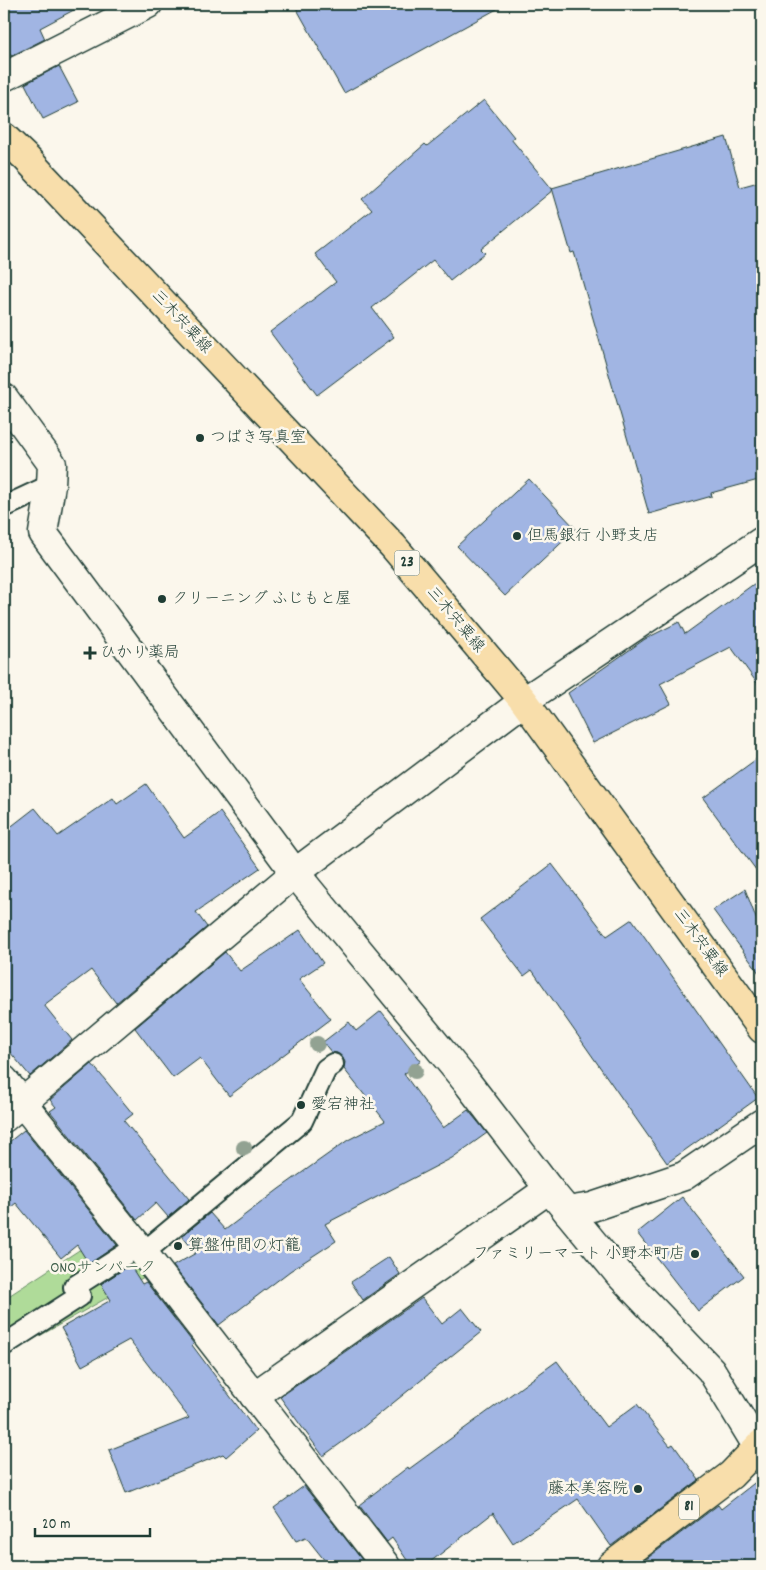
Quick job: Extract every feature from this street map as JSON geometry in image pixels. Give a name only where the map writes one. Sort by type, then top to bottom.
[{"type":"main road","name":"三木宍粟線","points":[[4,137],[34,166],[393,546],[524,701],[762,1029]]},
{"type":"main road","name":"81","points":[[611,1566],[731,1474],[761,1448]]},
{"type":"street","points":[[4,77],[148,4]]},
{"type":"street","points":[[4,398],[52,464],[51,485],[43,533],[295,873],[466,1081],[549,1189],[619,1274],[711,1370],[761,1448]]},
{"type":"street","points":[[13,1111],[295,873],[524,701],[762,541]]},
{"type":"street","points":[[4,1080],[13,1111],[141,1249],[386,1566]]},
{"type":"street","points":[[567,1211],[592,1207],[684,1176],[762,1123]]},
{"type":"street","points":[[254,1396],[549,1189]]},
{"type":"lane","points":[[4,507],[51,485]]},
{"type":"lane","points":[[4,1344],[80,1296],[74,1287],[141,1249],[302,1122],[326,1069],[333,1064]]},
{"type":"green space","name":"ONOサンパーク","points":[[110,1230],[144,1277],[4,1356],[4,1299]]},
{"type":"building","points":[[4,4],[85,4],[40,28],[45,39],[11,56],[4,43]]},
{"type":"building","points":[[294,4],[506,4],[344,93]]},
{"type":"building","points":[[59,66],[78,102],[43,119],[25,84]]},
{"type":"building","points":[[484,100],[514,137],[511,139],[553,190],[481,249],[485,253],[450,281],[433,260],[372,308],[394,337],[317,395],[270,332],[336,282],[315,254],[372,210],[362,199],[425,144],[427,146]]},
{"type":"building","points":[[726,137],[740,187],[762,181],[762,479],[711,493],[712,496],[649,514],[574,252],[571,253],[552,188]]},
{"type":"building","points":[[529,479],[576,529],[505,596],[457,546]]},
{"type":"building","points":[[762,578],[762,690],[731,647],[660,684],[671,704],[593,743],[568,693],[645,639],[679,622],[685,634]]},
{"type":"building","points":[[762,755],[762,878],[703,798]]},
{"type":"building","points":[[146,784],[184,838],[220,812],[260,868],[196,912],[207,927],[116,1003],[91,970],[44,1005],[72,1040],[30,1076],[4,1045],[4,832],[35,808],[58,836],[113,798],[117,804]]},
{"type":"building","points":[[552,864],[607,936],[632,919],[758,1098],[667,1163],[532,970],[524,976],[480,919]]},
{"type":"building","points":[[745,889],[762,934],[762,977],[713,910]]},
{"type":"building","points":[[300,930],[323,963],[299,979],[331,1019],[229,1096],[200,1058],[173,1078],[135,1028],[225,952],[240,971]]},
{"type":"building","points":[[381,1011],[421,1061],[404,1074],[443,1128],[468,1110],[487,1133],[452,1158],[325,1224],[336,1241],[290,1271],[219,1325],[173,1266],[196,1253],[182,1236],[210,1213],[225,1230],[348,1140],[385,1121],[344,1069],[345,1062],[342,1057],[337,1053],[331,1052],[323,1042],[349,1022],[356,1031]]},
{"type":"building","points":[[92,1064],[133,1114],[124,1121],[189,1199],[168,1217],[156,1203],[137,1220],[50,1111],[56,1107],[50,1100]]},
{"type":"building","points":[[24,1130],[117,1245],[89,1264],[77,1245],[61,1258],[16,1203],[4,1213],[4,1146]]},
{"type":"building","points":[[682,1197],[744,1276],[698,1311],[637,1233]]},
{"type":"building","points":[[389,1257],[400,1274],[363,1300],[351,1282]]},
{"type":"building","points":[[130,1265],[142,1284],[146,1282],[194,1344],[192,1345],[256,1431],[226,1457],[223,1454],[126,1493],[109,1450],[189,1418],[129,1340],[82,1366],[61,1328],[111,1300],[101,1284]]},
{"type":"building","points":[[422,1298],[442,1324],[462,1308],[481,1332],[362,1428],[323,1456],[280,1397]]},
{"type":"building","points":[[557,1361],[606,1427],[637,1404],[670,1446],[673,1444],[699,1480],[611,1546],[578,1499],[513,1543],[493,1513],[425,1566],[411,1566],[392,1538],[387,1542],[359,1505],[408,1467],[409,1469]]},
{"type":"building","points":[[762,1477],[762,1566],[637,1566],[718,1505],[721,1509]]},
{"type":"building","points":[[304,1486],[363,1561],[356,1566],[329,1566],[306,1537],[296,1541],[274,1508]]},
{"type":"place","name":"つばき写真室","points":[[200,438]]},
{"type":"place","name":"但馬銀行 小野支店","points":[[517,536]]},
{"type":"place","name":"クリーニング ふじもと屋","points":[[162,599]]},
{"type":"place","name":"ひかり薬局","points":[[90,653]]},
{"type":"place","name":"愛宕神社","points":[[301,1105]]},
{"type":"place","name":"算盤仲間の灯籠","points":[[178,1246]]},
{"type":"place","name":"ファミリーマート 小野本町店","points":[[695,1254]]},
{"type":"place","name":"藤本美容院","points":[[638,1489]]}]
